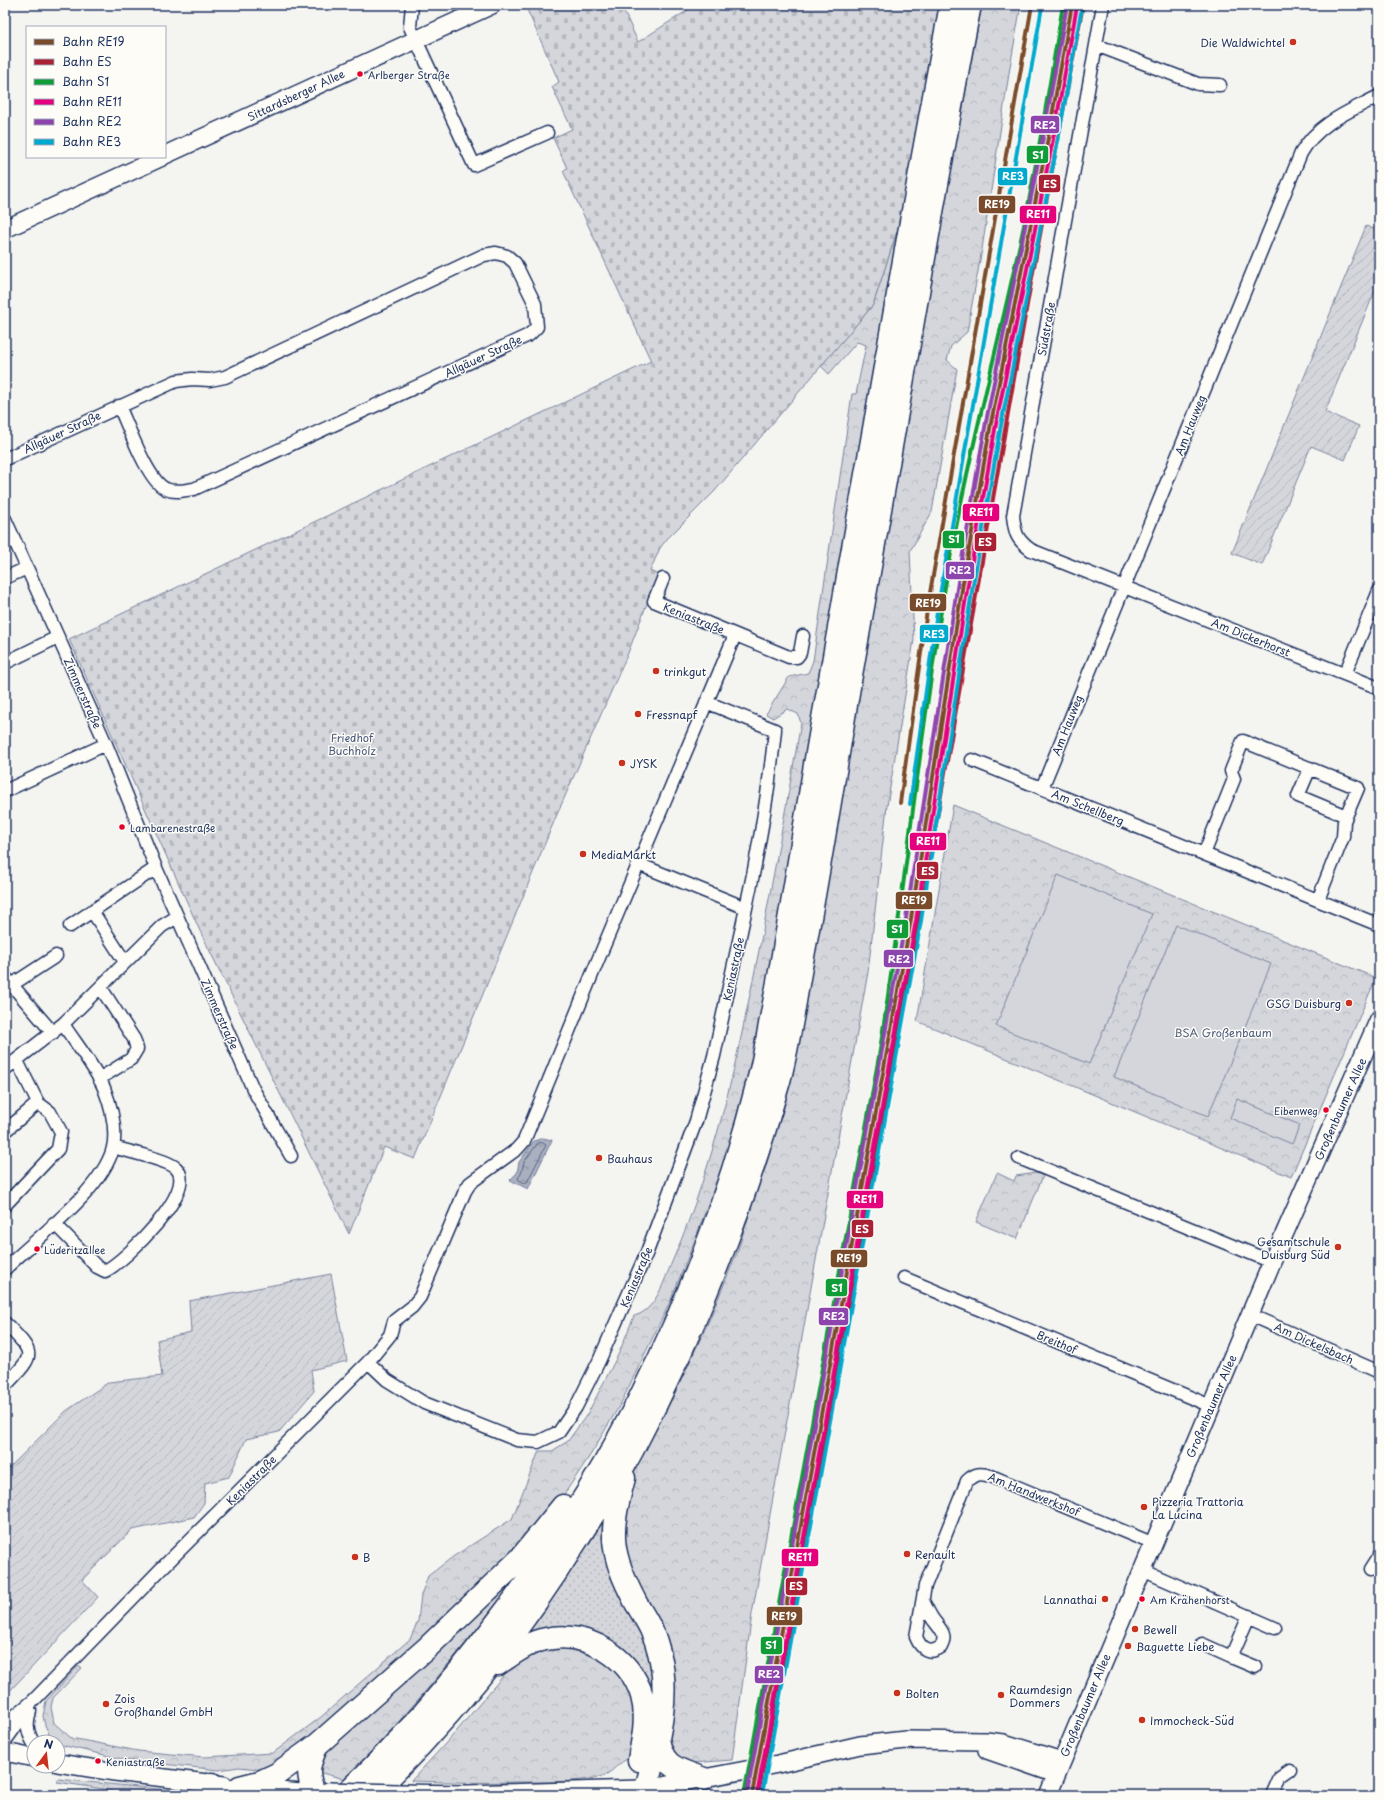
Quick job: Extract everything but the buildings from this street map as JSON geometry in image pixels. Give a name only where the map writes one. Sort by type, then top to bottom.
[{"type":"highway","points":[[317,1745],[308,1776],[326,1794],[375,1766],[452,1680],[529,1581],[591,1485],[634,1410],[682,1306],[708,1239],[736,1159],[761,1073],[789,927],[823,717],[951,5]]},
{"type":"highway","points":[[371,1795],[396,1772],[442,1723],[485,1673],[546,1591],[631,1453],[668,1382],[700,1312],[754,1162],[780,1076],[807,933],[904,366],[970,5]]},
{"type":"highway","points":[[225,1789],[260,1782],[276,1774],[317,1745],[428,1647],[520,1559],[560,1510],[634,1410]]},
{"type":"highway","points":[[631,1453],[614,1518],[613,1538],[619,1568],[637,1604],[653,1630],[660,1654],[664,1691],[663,1712],[658,1738],[636,1793]]},
{"type":"highway","points":[[485,1673],[528,1644],[547,1638],[585,1640],[603,1647],[615,1655],[634,1678],[642,1696],[645,1720],[636,1793]]},
{"type":"highway","points":[[658,1738],[663,1758],[669,1764],[704,1779]]},
{"type":"main road","name":"Sittardsberger Allee","points":[[166,155],[492,5]]},
{"type":"main road","points":[[5,229],[160,158]]},
{"type":"main road","name":"Großenbaumer Allee","points":[[1048,1795],[1272,1262],[1379,1019]]},
{"type":"main road","points":[[66,1764],[225,1789],[275,1793],[326,1794],[636,1793],[884,1741],[986,1741],[1004,1744],[1059,1767]]},
{"type":"main road","points":[[5,1752],[26,1756]]},
{"type":"street","points":[[412,5],[409,23],[415,40],[474,165],[547,133]]},
{"type":"street","name":"Südstraße","points":[[1103,5],[1013,516],[1015,530],[1019,541],[1031,550],[1123,587]]},
{"type":"street","points":[[1096,45],[1198,84],[1220,85]]},
{"type":"street","name":"Am Hauweg","points":[[1042,788],[1301,152],[1315,133],[1328,123],[1379,96]]},
{"type":"street","name":"Allgäuer Straße","points":[[5,459],[119,406],[176,381],[192,379],[210,380],[225,377],[484,255],[496,253],[507,256],[515,263],[535,304],[537,327],[529,335],[194,489],[180,491],[167,490],[157,483],[148,470],[119,406]]},
{"type":"street","name":"Zimmerstraße","points":[[5,519],[106,744],[156,868],[253,1089],[291,1156]]},
{"type":"street","points":[[5,578],[27,568]]},
{"type":"street","name":"Keniastraße","points":[[663,579],[654,601],[735,635],[793,658],[797,657],[800,653],[803,636]]},
{"type":"street","name":"Am Dickerhorst","points":[[1123,587],[1379,688]]},
{"type":"street","points":[[1345,674],[1379,591]]},
{"type":"street","name":"Keniastraße","points":[[5,1724],[33,1701],[159,1570],[378,1352],[390,1335],[394,1321],[412,1307],[420,1297],[464,1191],[470,1183],[517,1149],[524,1141],[638,864],[735,635]]},
{"type":"street","points":[[5,663],[58,637]]},
{"type":"street","name":"Keniastraße","points":[[368,1362],[387,1380],[424,1403],[517,1440],[538,1442],[559,1432],[576,1407],[599,1361],[647,1252],[696,1122],[714,1056],[758,854],[767,802],[776,730],[706,702]]},
{"type":"street","points":[[1204,854],[1234,779],[1230,771],[1243,741],[1358,788],[1346,816],[1343,837],[1318,900]]},
{"type":"street","points":[[5,791],[106,744]]},
{"type":"street","name":"Am Schellberg","points":[[972,760],[1379,925]]},
{"type":"street","points":[[1310,768],[1298,796],[1346,816]]},
{"type":"street","points":[[638,864],[746,908]]},
{"type":"street","points":[[70,926],[156,868]]},
{"type":"street","points":[[92,911],[126,962]]},
{"type":"street","points":[[5,1069],[64,1024],[162,926],[177,917]]},
{"type":"street","points":[[53,1033],[9,980],[56,956]]},
{"type":"street","points":[[99,1079],[131,1059],[136,1049],[134,1039],[101,988]]},
{"type":"street","points":[[5,1269],[85,1194],[105,1165],[113,1148],[114,1134],[111,1112],[104,1088],[64,1024]]},
{"type":"street","points":[[5,1205],[58,1149],[61,1132],[50,1112],[38,1103],[17,1061]]},
{"type":"street","points":[[5,1131],[38,1103]]},
{"type":"street","points":[[54,1223],[97,1267],[106,1271],[139,1245],[168,1210],[182,1181],[181,1175],[176,1168],[168,1163],[113,1148]]},
{"type":"street","points":[[1019,1158],[1272,1262]]},
{"type":"street","name":"Breithof","points":[[904,1278],[1211,1406]]},
{"type":"street","name":"Am Dickelsbach","points":[[1250,1315],[1379,1372]]},
{"type":"street","points":[[5,1323],[23,1342],[29,1352],[24,1366],[5,1386]]},
{"type":"street","name":"Am Handwerkshof","points":[[923,1601],[925,1586],[967,1481],[972,1476],[978,1474],[991,1476],[1154,1544]]},
{"type":"street","points":[[1370,1570],[1379,1556]]},
{"type":"street","points":[[1142,1570],[1275,1628]]},
{"type":"street","points":[[1231,1657],[1249,1616]]},
{"type":"street","points":[[1202,1644],[1255,1667]]},
{"type":"street","name":"Keniastraße","points":[[5,1741],[33,1701]]},
{"type":"street","name":"Keniastraße","points":[[29,1734],[27,1722],[33,1701]]},
{"type":"street","points":[[1272,1795],[1280,1777],[1290,1770]]},
{"type":"green space","name":"Friedhof Buchholz","points":[[525,5],[621,5],[638,42],[696,5],[939,5],[899,225],[873,305],[714,492],[667,539],[660,548],[650,571],[658,575],[628,653],[555,819],[415,1159],[384,1147],[349,1234],[200,931],[69,639],[651,361],[563,171],[567,168],[553,138],[572,129],[552,87],[559,82]]},
{"type":"green space","points":[[982,5],[1021,5],[982,249],[967,332],[951,346],[947,360],[957,369],[932,512],[910,551],[914,640],[887,806],[868,972],[752,1614],[732,1760],[679,1764],[672,1761],[641,1599],[618,1538],[633,1474],[679,1385],[711,1316],[738,1250],[790,1077],[819,934],[914,367]]},
{"type":"green space","points":[[899,225],[773,957],[749,1069],[726,1155],[696,1237],[670,1302],[621,1403],[591,1454],[557,1505],[517,1556],[315,1739],[268,1770],[239,1767],[219,1770],[126,1760],[66,1746],[66,1734],[49,1734],[43,1716],[46,1701],[78,1666],[82,1668],[53,1698],[51,1707],[54,1723],[71,1738],[138,1751],[205,1757],[273,1753],[321,1717],[410,1639],[418,1621],[421,1595],[428,1576],[454,1556],[512,1519],[539,1451],[552,1451],[568,1441],[588,1413],[619,1353],[634,1316],[642,1313],[648,1308],[658,1294],[697,1199],[717,1135],[734,1070],[769,899],[801,723],[798,714],[787,709],[773,718],[766,714],[789,677],[808,673],[813,661],[852,394],[856,394],[866,345],[857,342],[829,374],[821,366],[873,305]]},
{"type":"green space","points":[[1366,226],[1379,231],[1379,281],[1325,412],[1359,426],[1345,460],[1311,446],[1262,565],[1232,553]]},
{"type":"green space","name":"BSA Großenbaum","points":[[953,805],[1376,978],[1291,1177],[917,1021]]},
{"type":"green space","points":[[1058,875],[1152,914],[1089,1064],[996,1026]]},
{"type":"green space","points":[[1176,925],[1271,964],[1208,1116],[1114,1077]]},
{"type":"green space","points":[[1237,1099],[1300,1125],[1292,1144],[1230,1118]]},
{"type":"green space","points":[[997,1173],[1014,1181],[1016,1176],[1036,1173],[1043,1176],[1017,1239],[976,1222]]},
{"type":"green space","points":[[331,1274],[347,1361],[311,1370],[314,1391],[279,1432],[246,1439],[229,1477],[205,1483],[204,1503],[194,1517],[132,1530],[82,1580],[98,1597],[5,1696],[5,1472],[66,1411],[109,1382],[162,1376],[157,1340],[191,1332],[189,1301]]},
{"type":"green space","points":[[610,1511],[647,1633],[657,1710],[520,1642]]},
{"type":"green space","points":[[520,1575],[457,1654],[391,1731],[344,1779],[318,1772],[320,1757]]},
{"type":"green space","points":[[548,1642],[600,1651],[628,1682],[638,1718],[630,1758],[600,1777],[580,1780],[549,1782],[411,1781],[456,1732],[518,1658]]},
{"type":"green space","points":[[58,1779],[188,1792],[194,1795],[130,1795],[57,1782]]},
{"type":"water","points":[[543,1138],[552,1140],[528,1189],[510,1180],[517,1173],[519,1162],[534,1141]]},
{"type":"rail line","name":"RE19","points":[[900,803],[927,610],[1032,5]]},
{"type":"rail line","name":"S1","points":[[744,1795],[879,1056],[896,942],[934,656],[951,551],[971,455],[1026,216],[1063,5]]},
{"type":"rail line","name":"RE2","points":[[747,1794],[906,918],[958,582],[986,422],[1043,137],[1067,5]]},
{"type":"rail line","name":"RE19","points":[[752,1795],[911,919],[963,583],[991,423],[1048,138],[1072,5]]},
{"type":"rail line","name":"ES","points":[[758,1795],[919,921],[1028,299],[1083,5]]},
{"type":"rail line","name":"RE11","points":[[757,1795],[916,920],[968,584],[996,424],[1053,139],[1077,6]]},
{"type":"rail line","name":"RE3","points":[[910,804],[937,612],[1042,7]]},
{"type":"rail line","name":"RE3","points":[[762,1795],[921,921],[973,585],[1001,425],[1058,140],[1082,7]]},
{"type":"place","name":"Die Waldwichtel","points":[[1293,42]]},
{"type":"place","name":"Arlberger Straße","points":[[360,74]]},
{"type":"place","name":"trinkgut","points":[[656,671]]},
{"type":"place","name":"Fressnapf","points":[[638,714]]},
{"type":"place","name":"JYSK","points":[[622,763]]},
{"type":"place","name":"Lambarenestraße","points":[[122,827]]},
{"type":"place","name":"MediaMarkt","points":[[583,854]]},
{"type":"place","name":"GSG Duisburg","points":[[1349,1003]]},
{"type":"place","name":"Eibenweg","points":[[1326,1110]]},
{"type":"place","name":"Bauhaus","points":[[599,1158]]},
{"type":"place","name":"Gesamtschule Duisburg Süd","points":[[1338,1247]]},
{"type":"place","name":"Lüderitzallee","points":[[37,1249]]},
{"type":"place","name":"Pizzeria Trattoria La Lucina","points":[[1144,1507]]},
{"type":"place","name":"Renault","points":[[907,1554]]},
{"type":"place","name":"B","points":[[355,1557]]},
{"type":"place","name":"Lannathai","points":[[1105,1599]]},
{"type":"place","name":"Am Krähenhorst","points":[[1142,1599]]},
{"type":"place","name":"Bewell","points":[[1135,1629]]},
{"type":"place","name":"Baguette Liebe","points":[[1128,1646]]},
{"type":"place","name":"Bolten","points":[[897,1693]]},
{"type":"place","name":"Raumdesign Dommers","points":[[1001,1695]]},
{"type":"place","name":"Zois Großhandel GmbH","points":[[106,1704]]},
{"type":"place","name":"Immocheck-Süd","points":[[1142,1720]]},
{"type":"place","name":"Keniastraße","points":[[98,1761]]}]
